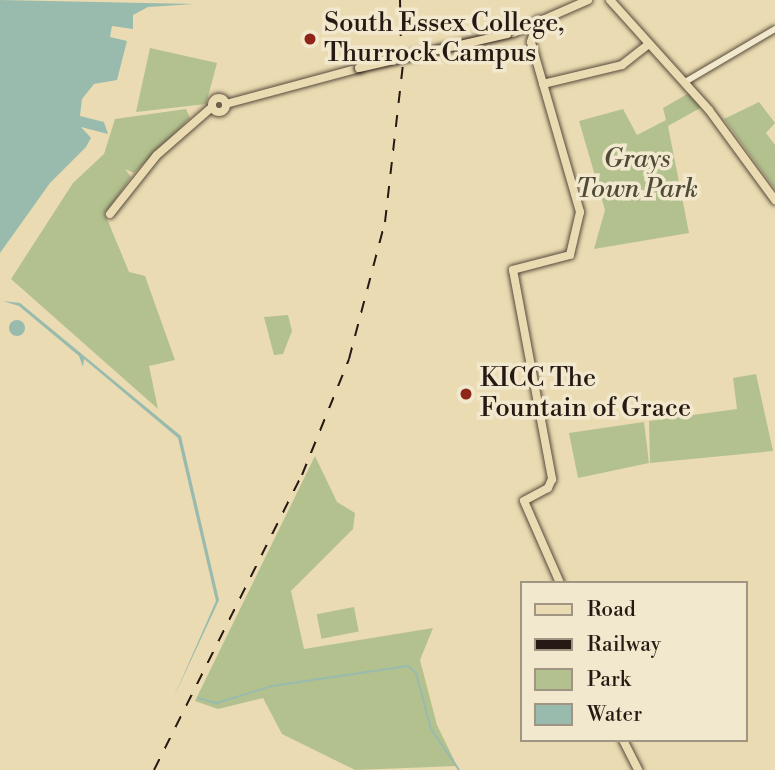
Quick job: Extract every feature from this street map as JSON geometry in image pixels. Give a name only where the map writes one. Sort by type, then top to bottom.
[{"type":"main road","points":[[110,214],[157,155],[212,107],[218,98],[226,104],[359,68],[510,34],[588,0]]},
{"type":"main road","points":[[610,0],[648,45],[685,82],[775,200]]},
{"type":"main road","points":[[538,20],[531,42],[580,208],[570,256],[513,270],[552,479],[548,488],[525,498],[560,581]]},
{"type":"main road","points":[[510,34],[531,42]]},
{"type":"main road","points":[[543,84],[622,65],[648,45]]},
{"type":"main road","points":[[624,742],[638,770]]},
{"type":"street","points":[[685,82],[775,29]]},
{"type":"green space","points":[[150,48],[217,63],[206,104],[136,112]]},
{"type":"green space","name":"Grays Town Park","points":[[689,93],[702,107],[668,126],[689,233],[594,249],[605,210],[579,121],[623,109],[637,135],[666,120],[663,108]]},
{"type":"green space","points":[[759,102],[775,123],[766,133],[775,145],[775,189],[724,119]]},
{"type":"green space","points":[[186,109],[190,118],[134,173],[125,169],[131,177],[105,214],[129,272],[145,276],[175,360],[149,366],[158,409],[11,279],[73,183],[104,154],[115,119]]},
{"type":"green space","points":[[288,315],[292,331],[283,354],[274,355],[264,317]]},
{"type":"green space","points":[[756,374],[773,451],[650,463],[649,421],[737,409],[733,378]]},
{"type":"green space","points":[[644,422],[649,463],[578,478],[569,433]]},
{"type":"green space","points":[[315,456],[337,502],[355,513],[353,529],[291,591],[304,649],[433,628],[420,660],[437,725],[457,766],[355,770],[282,734],[263,698],[218,709],[195,701]]},
{"type":"green space","points":[[354,607],[359,632],[321,639],[317,614]]},
{"type":"water","points":[[0,0],[194,4],[148,7],[133,15],[133,29],[112,26],[110,37],[127,41],[117,80],[94,84],[82,99],[80,116],[104,122],[108,134],[81,127],[91,138],[86,147],[50,183],[0,253]]},
{"type":"water","points":[[3,301],[20,303],[181,436],[219,600],[173,699],[216,601],[178,438],[84,359],[83,367],[79,356],[19,306]]},
{"type":"water","points":[[14,320],[20,320],[25,328],[23,334],[14,336],[9,331],[9,325]]},
{"type":"waterway","points":[[198,698],[217,703],[272,686],[408,666],[416,673],[431,729],[459,770]]},
{"type":"railway","points":[[400,0],[401,54]]},
{"type":"railway","points":[[154,770],[302,475],[349,359],[385,222],[403,64]]},
{"type":"place","name":"South Essex College, Thurrock Campus","points":[[310,39]]},
{"type":"place","name":"KICC The Fountain of Grace","points":[[466,394]]}]
